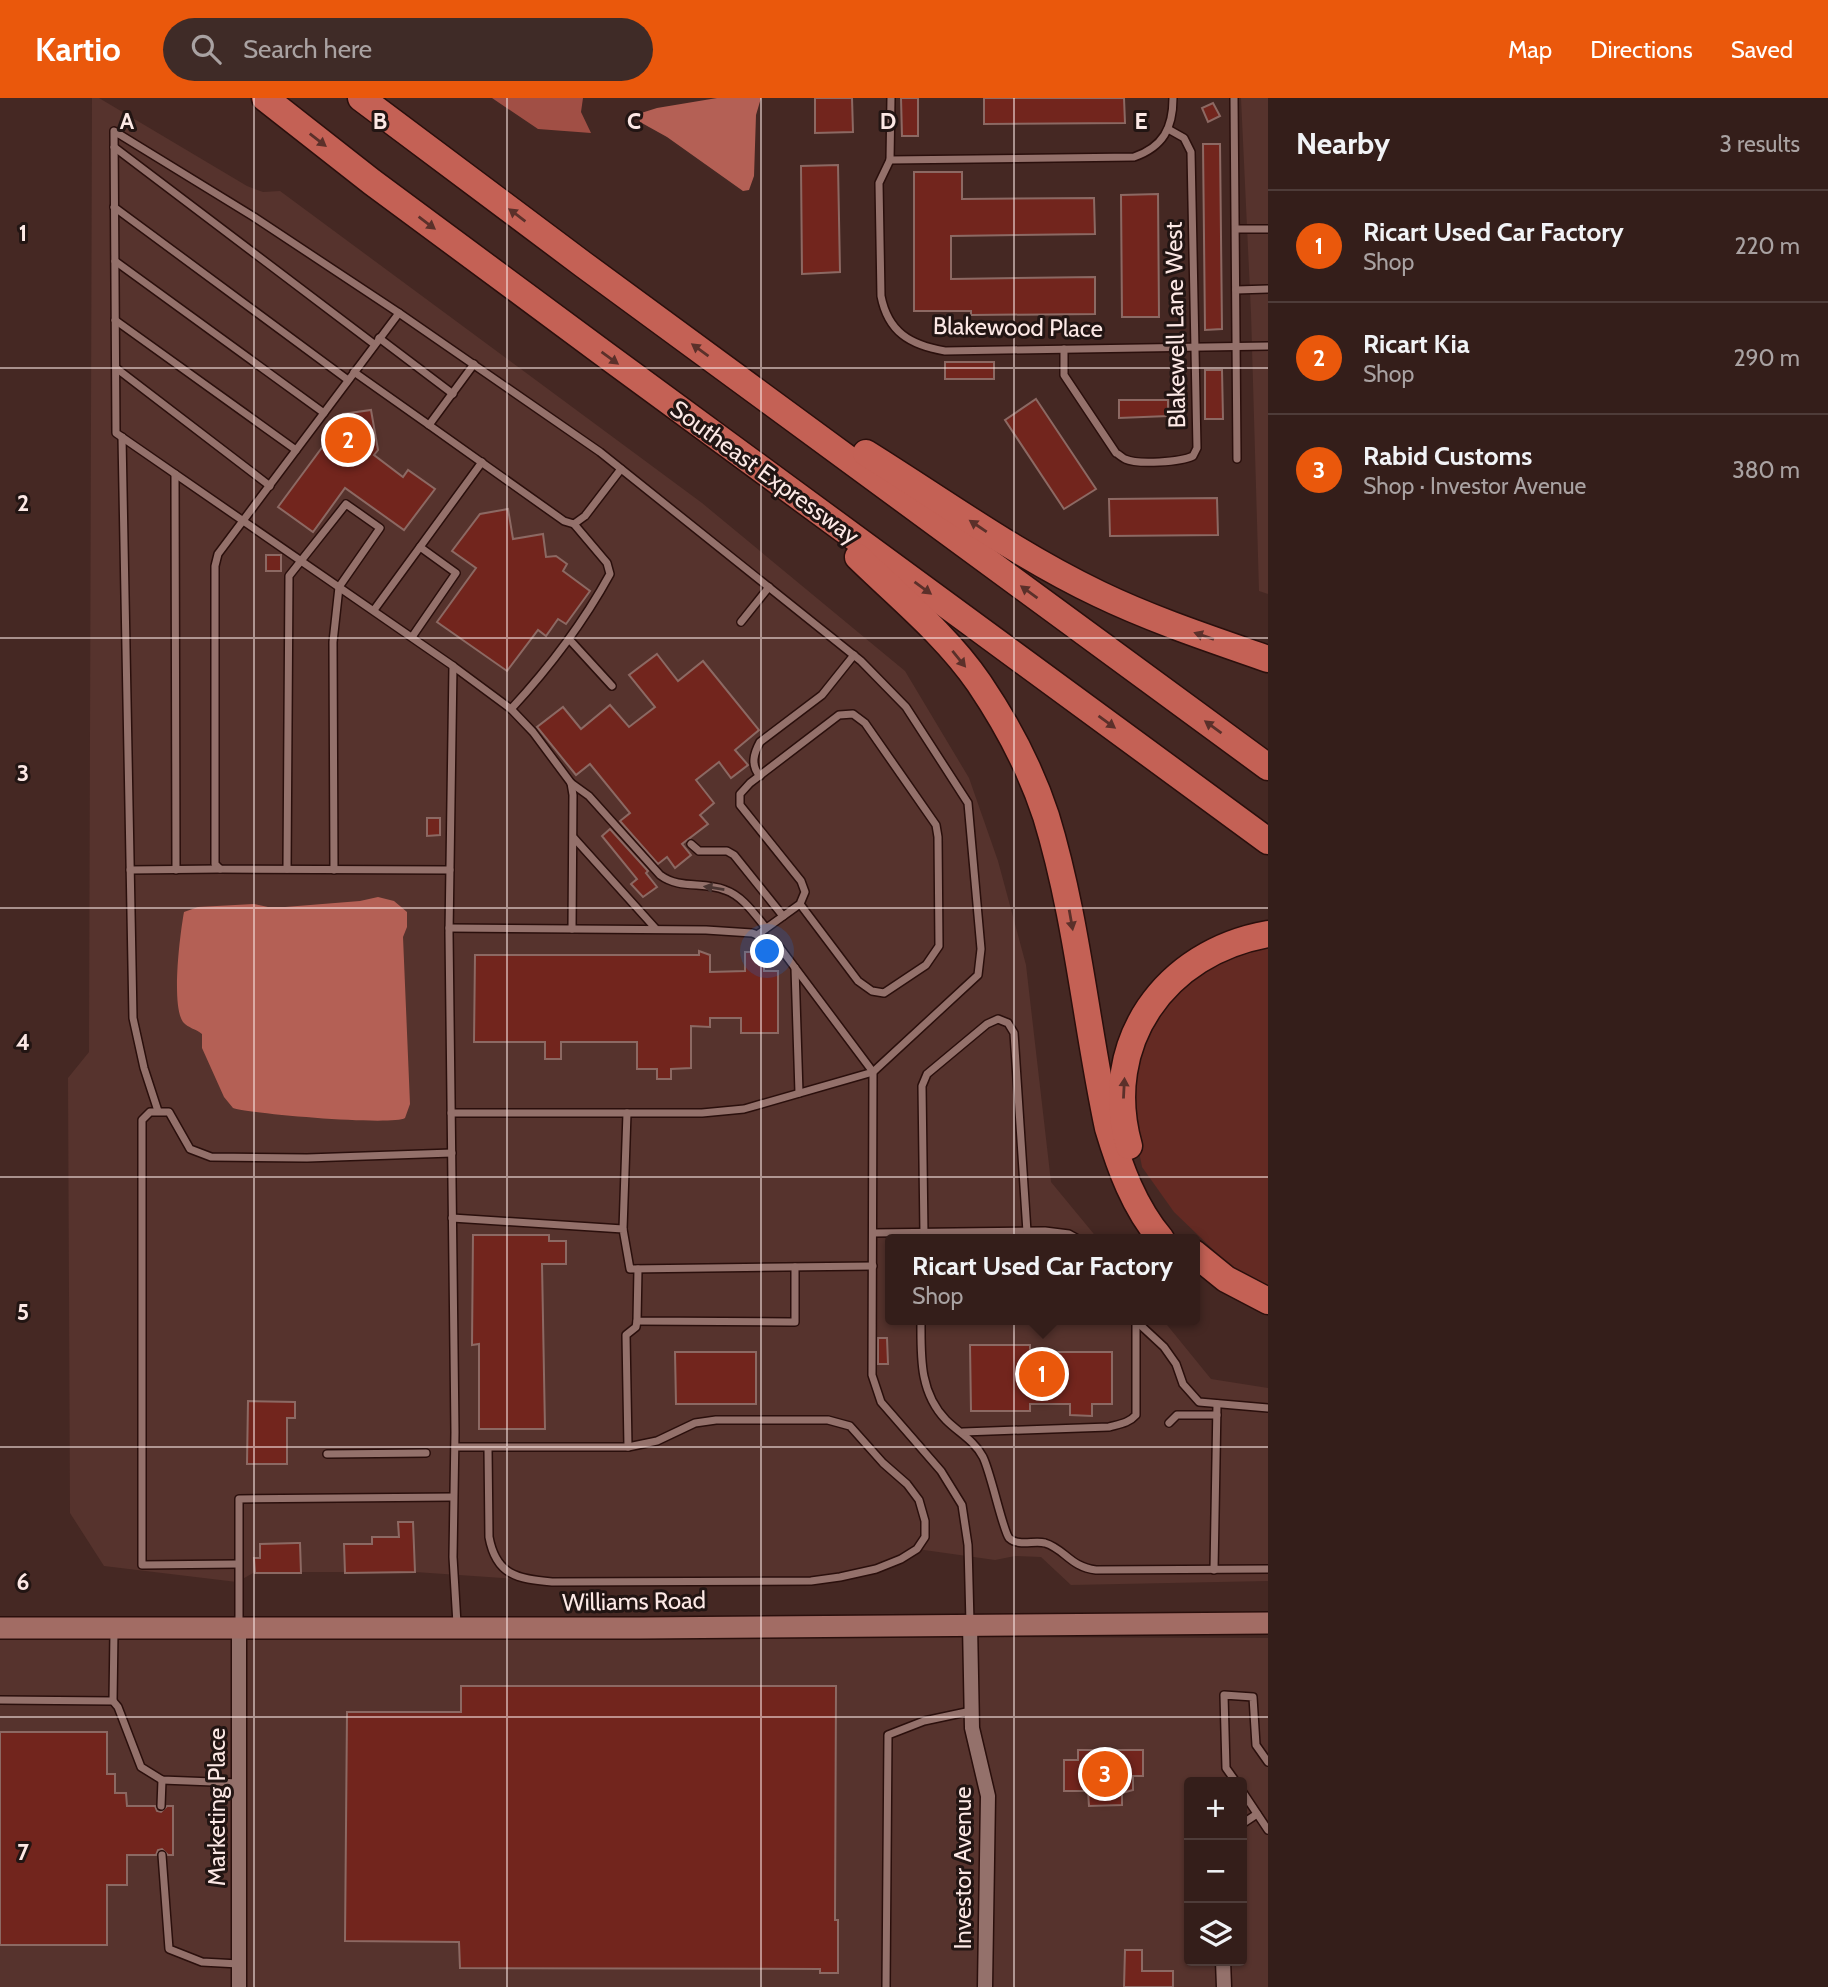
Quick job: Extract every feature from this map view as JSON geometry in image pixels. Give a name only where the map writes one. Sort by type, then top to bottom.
[{"type":"highway","name":"Southeast Expressway","points":[[265,98],[372,182],[1268,841]]},
{"type":"highway","points":[[361,98],[1268,767]]},
{"type":"highway","points":[[755,391],[827,428],[993,536],[1098,593],[1178,627],[1268,659]]},
{"type":"highway","points":[[789,489],[943,640],[978,682],[1025,766],[1045,814],[1067,896],[1102,1100],[1111,1137],[1132,1193],[1158,1234]]},
{"type":"highway","points":[[1177,1234],[1147,1191],[1126,1134],[1123,1093],[1129,1052],[1142,1019],[1172,979],[1211,952],[1243,939],[1268,934]]},
{"type":"highway","points":[[1200,1258],[1226,1279],[1268,1301]]},
{"type":"highway","points":[[1200,1278],[1268,1318]]},
{"type":"main road","name":"Williams Road","points":[[0,1628],[1268,1623]]},
{"type":"street","name":"Investor Avenue","points":[[970,1624],[972,1728],[988,1797],[985,1987]]},
{"type":"street","name":"Marketing Place","points":[[239,1627],[239,1987]]},
{"type":"street","points":[[1223,1966],[1224,1987]]},
{"type":"lane","name":"Blakewood Place","points":[[891,98],[890,160],[879,183],[881,296],[883,310],[901,335],[916,344],[945,351],[1268,346]]},
{"type":"lane","points":[[890,160],[1120,158],[1145,153],[1163,140],[1173,115],[1173,98]]},
{"type":"lane","points":[[1234,98],[1237,459]]},
{"type":"lane","name":"Blakewell Lane West","points":[[1064,349],[1064,375],[1116,453],[1135,461],[1185,460],[1193,456],[1197,447],[1191,152],[1184,138],[1168,129]]},
{"type":"lane","points":[[451,1113],[702,1113],[744,1109],[873,1072],[978,975],[981,949],[968,803],[906,707],[854,655],[621,469],[399,313],[254,217],[114,131],[116,433],[374,610],[511,709],[533,732],[571,783],[589,796],[660,876],[670,883],[728,890],[748,906],[766,928]]},
{"type":"lane","points":[[114,147],[453,394]]},
{"type":"lane","points":[[114,207],[348,380]]},
{"type":"lane","points":[[1236,229],[1268,229]]},
{"type":"lane","points":[[115,261],[324,413]]},
{"type":"lane","points":[[1236,290],[1268,289]]},
{"type":"lane","points":[[220,869],[215,864],[215,566],[218,554],[399,313]]},
{"type":"lane","points":[[115,320],[296,450]]},
{"type":"lane","points":[[429,425],[474,364]]},
{"type":"lane","points":[[116,368],[270,486]]},
{"type":"lane","points":[[354,372],[564,521],[574,524],[607,563],[610,574],[569,639],[550,666],[511,709]]},
{"type":"lane","points":[[122,437],[133,1018],[144,1068],[158,1111]]},
{"type":"lane","points":[[374,610],[482,462]]},
{"type":"lane","points":[[574,524],[585,516],[621,469]]},
{"type":"lane","points":[[175,474],[176,870]]},
{"type":"lane","points":[[287,869],[289,576],[346,504],[380,528],[339,587],[333,642],[334,870]]},
{"type":"lane","points":[[412,637],[456,573],[420,547]]},
{"type":"lane","points":[[741,622],[769,587]]},
{"type":"lane","points":[[569,639],[612,686]]},
{"type":"lane","points":[[760,776],[754,763],[755,751],[760,742],[822,695],[854,655]]},
{"type":"lane","points":[[453,666],[449,928],[455,1447],[453,1557],[457,1628]]},
{"type":"lane","points":[[757,934],[800,904],[805,892],[801,881],[740,805],[740,794],[839,715],[853,714],[865,723],[936,825],[939,946],[926,965],[884,993],[872,991],[858,981],[800,904]]},
{"type":"lane","points":[[571,783],[572,929]]},
{"type":"lane","points":[[573,837],[656,929]]},
{"type":"lane","points":[[691,844],[699,851],[727,851],[734,855],[783,916]]},
{"type":"lane","points":[[130,870],[450,870]]},
{"type":"lane","points":[[449,928],[656,929],[757,934],[775,941],[795,967],[873,1072],[872,1375],[881,1402],[941,1471],[962,1504],[968,1545],[970,1624]]},
{"type":"lane","points":[[795,967],[799,1093]]},
{"type":"lane","points":[[924,1234],[922,1086],[927,1074],[987,1024],[998,1019],[1008,1023],[1014,1033],[1027,1231]]},
{"type":"lane","points":[[238,1564],[142,1565],[142,1120],[150,1112],[169,1112],[190,1149],[211,1157],[307,1158],[452,1153]]},
{"type":"lane","points":[[627,1113],[623,1229],[630,1269],[873,1266]]},
{"type":"lane","points":[[452,1218],[623,1229]]},
{"type":"lane","points":[[873,1233],[1027,1231],[1069,1234]]},
{"type":"lane","points":[[637,1321],[795,1322],[795,1267]]},
{"type":"lane","points":[[628,1447],[626,1335],[636,1326],[637,1321],[638,1269]]},
{"type":"lane","points":[[921,1325],[923,1378],[934,1406],[963,1432],[983,1457],[1007,1536],[1014,1542],[1046,1543],[1083,1568],[1096,1570],[1268,1569]]},
{"type":"lane","points":[[963,1432],[1110,1427],[1125,1423],[1136,1415],[1136,1325]]},
{"type":"lane","points":[[1140,1325],[1164,1347],[1176,1364],[1183,1384],[1199,1402],[1268,1408]]},
{"type":"lane","points":[[1214,1570],[1217,1404]]},
{"type":"lane","points":[[1169,1423],[1177,1415],[1217,1415]]},
{"type":"lane","points":[[455,1447],[628,1447],[657,1441],[695,1423],[716,1420],[828,1420],[850,1426],[883,1463],[907,1484],[919,1500],[925,1521],[925,1537],[917,1549],[876,1569],[811,1581],[552,1582],[519,1579],[498,1563],[491,1550],[488,1448]]},
{"type":"lane","points":[[327,1454],[426,1453]]},
{"type":"lane","points":[[239,1627],[239,1499],[453,1497]]},
{"type":"lane","points":[[114,1628],[113,1701],[118,1707],[141,1767],[162,1780],[239,1783]]},
{"type":"lane","points":[[1232,1777],[1226,1768],[1224,1695],[1253,1697],[1256,1745],[1268,1762]]},
{"type":"lane","points":[[0,1700],[113,1701]]},
{"type":"lane","points":[[886,1987],[888,1735],[923,1721],[971,1711]]},
{"type":"lane","points":[[161,1806],[162,1780]]},
{"type":"lane","points":[[1247,1799],[1268,1830]]},
{"type":"lane","points":[[1247,1821],[1257,1814]]},
{"type":"lane","points":[[162,1855],[169,1949],[202,1962],[239,1964]]},
{"type":"shaded area","points":[[92,98],[99,98],[247,186],[263,192],[280,191],[702,503],[905,671],[969,778],[998,861],[1026,965],[1051,1182],[1094,1234],[885,1234],[885,1325],[1167,1325],[1211,1379],[1268,1388],[1268,1581],[1071,1585],[1041,1557],[1015,1556],[995,1560],[917,1549],[901,1559],[840,1577],[519,1579],[415,1572],[255,1572],[237,1582],[104,1566],[70,1513],[68,1078],[89,1052]]},
{"type":"shaded area","points":[[492,98],[583,98],[581,112],[591,133],[538,129]]},
{"type":"shaded area","points":[[717,98],[761,98],[756,115],[754,176],[749,190],[743,191],[667,137],[640,122],[638,114],[657,108]]},
{"type":"shaded area","points":[[1241,98],[1268,98],[1268,594],[1259,591],[1251,313]]},
{"type":"shaded area","points":[[378,897],[394,901],[407,912],[407,927],[403,937],[410,1104],[405,1118],[350,1120],[233,1108],[224,1097],[202,1048],[202,1034],[185,1024],[179,1013],[177,969],[184,912],[198,907],[254,904],[285,907]]},
{"type":"shaded area","points":[[1268,941],[1268,1292],[1247,1282],[1200,1234],[1174,1212],[1142,1167],[1131,1110],[1138,1053],[1158,1009],[1203,966]]},
{"type":"shaded area","points":[[970,1624],[972,1637],[1268,1638],[1268,1987],[0,1987],[0,1637],[239,1627]]},
{"type":"building","points":[[815,98],[852,98],[853,132],[815,133]]},
{"type":"building","points":[[901,98],[918,98],[918,136],[902,136]]},
{"type":"building","points":[[984,98],[1124,98],[1125,123],[984,124]]},
{"type":"building","points":[[1213,103],[1220,116],[1208,122],[1202,108]]},
{"type":"building","points":[[1203,144],[1220,144],[1222,329],[1205,330]]},
{"type":"building","points":[[838,165],[840,272],[802,274],[801,166]]},
{"type":"building","points":[[914,172],[962,172],[962,199],[1094,198],[1095,234],[951,236],[951,279],[1095,277],[1095,314],[971,315],[971,311],[914,311]]},
{"type":"building","points":[[1158,194],[1159,317],[1122,317],[1121,195]]},
{"type":"building","points":[[945,362],[994,362],[994,379],[945,379]]},
{"type":"building","points":[[1205,370],[1222,370],[1223,419],[1205,419]]},
{"type":"building","points":[[1036,399],[1096,489],[1064,509],[1005,420]]},
{"type":"building","points":[[1119,400],[1168,400],[1168,416],[1119,418]]},
{"type":"building","points":[[371,410],[378,450],[374,455],[403,477],[408,470],[435,489],[404,530],[345,488],[313,532],[278,507],[329,438],[326,436],[343,414]]},
{"type":"building","points":[[1217,498],[1218,535],[1110,536],[1109,499]]},
{"type":"building","points":[[508,509],[513,539],[543,534],[546,557],[556,556],[567,564],[563,571],[590,591],[566,624],[558,619],[546,636],[538,630],[507,671],[437,622],[476,568],[452,551],[480,514]]},
{"type":"building","points":[[266,555],[281,555],[281,571],[266,571]]},
{"type":"building","points":[[657,654],[678,681],[703,661],[759,730],[735,750],[748,765],[731,778],[719,762],[696,780],[714,803],[700,815],[708,824],[682,844],[691,855],[675,868],[667,857],[658,864],[620,821],[630,813],[590,764],[576,775],[537,727],[563,707],[581,729],[610,705],[629,727],[655,707],[629,675]]},
{"type":"building","points":[[427,818],[440,818],[440,835],[427,836]]},
{"type":"building","points":[[610,829],[648,871],[646,873],[657,887],[643,897],[631,884],[637,879],[602,836]]},
{"type":"building","points":[[699,951],[710,955],[710,972],[745,971],[745,952],[764,952],[764,971],[778,971],[778,1033],[741,1033],[741,1018],[710,1018],[710,1027],[691,1026],[691,1068],[671,1069],[671,1079],[657,1079],[657,1069],[637,1069],[637,1042],[561,1042],[561,1059],[545,1059],[545,1042],[474,1042],[475,955],[699,955]]},
{"type":"building","points":[[473,1235],[549,1235],[549,1241],[566,1241],[566,1264],[542,1264],[545,1429],[479,1429],[479,1344],[472,1345]]},
{"type":"building","points":[[878,1338],[887,1338],[888,1364],[878,1364]]},
{"type":"building","points":[[970,1345],[1030,1345],[1030,1352],[1112,1352],[1112,1404],[1092,1404],[1092,1416],[1070,1415],[1070,1404],[1030,1404],[1030,1411],[971,1411]]},
{"type":"building","points":[[675,1352],[756,1352],[756,1404],[676,1404]]},
{"type":"building","points":[[248,1401],[295,1402],[295,1418],[287,1418],[287,1464],[247,1464]]},
{"type":"building","points":[[398,1522],[413,1522],[415,1572],[345,1573],[344,1544],[372,1544],[372,1537],[399,1537]]},
{"type":"building","points":[[300,1543],[301,1573],[255,1573],[254,1558],[260,1558],[260,1544]]},
{"type":"building","points":[[461,1686],[836,1686],[835,1920],[838,1920],[838,1973],[820,1973],[820,1969],[460,1968],[459,1942],[345,1941],[347,1712],[461,1712]]},
{"type":"building","points":[[0,1732],[107,1732],[107,1774],[115,1774],[115,1793],[126,1793],[127,1806],[155,1806],[157,1811],[161,1812],[167,1806],[173,1806],[173,1855],[168,1855],[162,1849],[158,1850],[156,1855],[127,1855],[127,1885],[107,1885],[107,1945],[0,1945]]},
{"type":"building","points":[[1078,1750],[1143,1750],[1143,1776],[1133,1776],[1133,1790],[1122,1793],[1122,1805],[1089,1806],[1088,1791],[1064,1791],[1064,1760],[1078,1760]]},
{"type":"building","points":[[1125,1950],[1142,1950],[1142,1971],[1173,1971],[1173,1987],[1124,1987]]},
{"type":"place","name":"Ricart Kia","points":[[348,440]]},
{"type":"place","name":"Ricart Used Car Factory","points":[[1042,1374]]},
{"type":"place","name":"Rabid Customs","points":[[1105,1774]]}]
